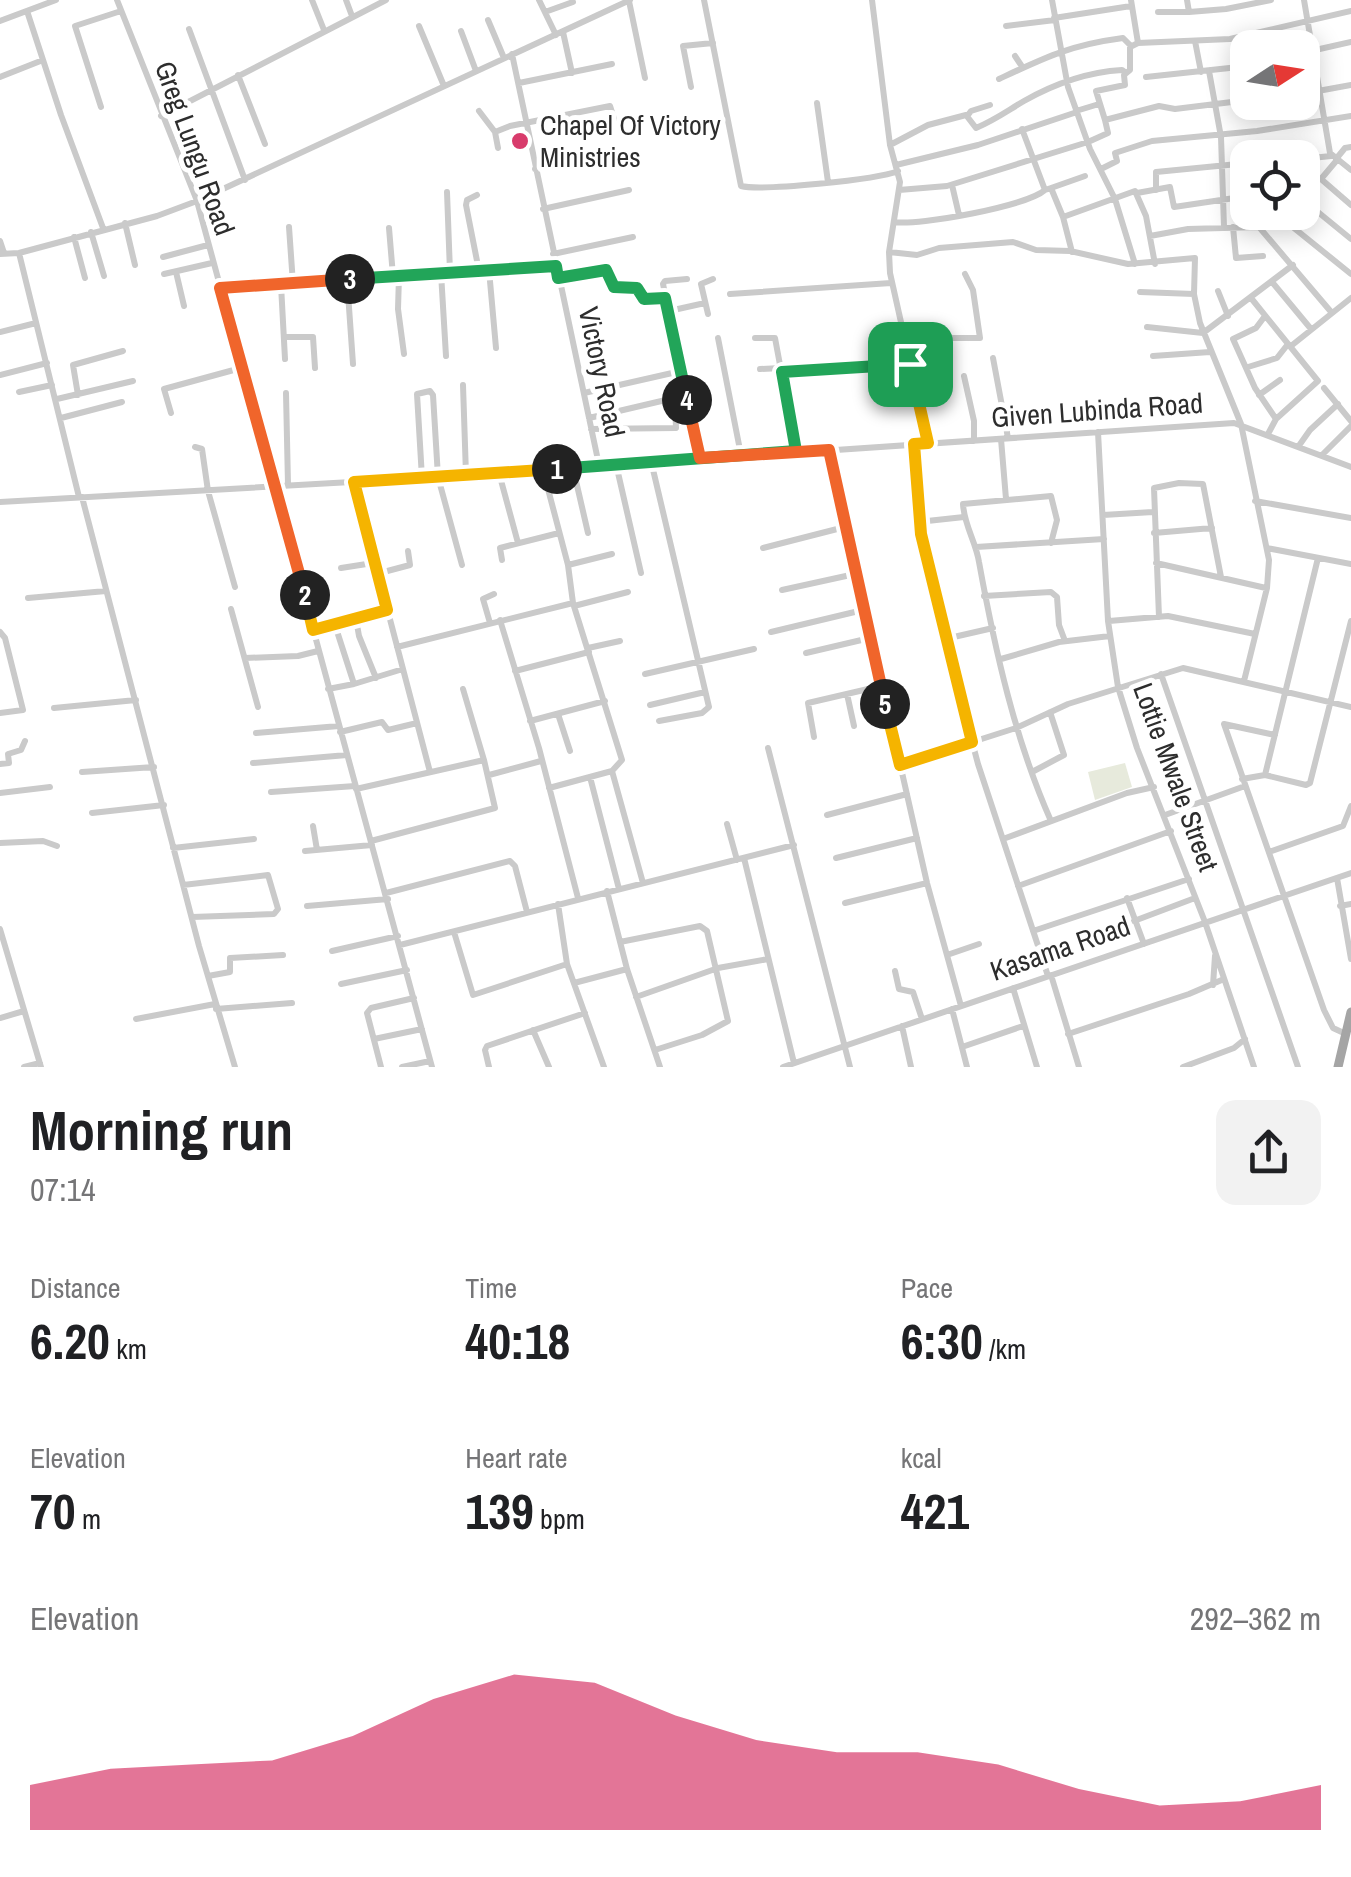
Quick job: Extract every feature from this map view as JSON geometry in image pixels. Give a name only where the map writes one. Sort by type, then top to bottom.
[{"type":"main road","points":[[1338,1067],[1351,1012]]},
{"type":"street","points":[[0,21],[56,0]]},
{"type":"street","name":"Greg Lungu Road","points":[[117,0],[198,202],[431,1064]]},
{"type":"street","points":[[312,0],[324,30]]},
{"type":"street","points":[[346,0],[352,16]]},
{"type":"street","points":[[540,0],[559,34],[572,72]]},
{"type":"street","points":[[0,241],[2,254],[19,253],[198,202],[629,0],[644,78]]},
{"type":"street","points":[[704,0],[741,186],[748,188],[876,178],[1099,104]]},
{"type":"street","points":[[872,0],[899,190],[889,252],[891,284],[928,443]]},
{"type":"street","points":[[1052,0],[1067,82],[1088,142],[1114,197],[1135,264]]},
{"type":"street","points":[[1187,0],[1189,12]]},
{"type":"street","points":[[1158,12],[1226,9],[1271,0]]},
{"type":"street","points":[[1304,0],[1308,30]]},
{"type":"street","points":[[161,116],[382,1]]},
{"type":"street","points":[[545,12],[573,2]]},
{"type":"street","points":[[899,190],[952,184],[1108,133],[1096,90],[1124,85],[1135,42],[1131,3],[1006,26]]},
{"type":"street","points":[[27,11],[103,228]]},
{"type":"street","points":[[999,79],[1059,50],[1123,38],[1135,42],[1230,39],[1351,11]]},
{"type":"street","points":[[101,107],[76,26],[121,12]]},
{"type":"street","name":"Victory Road","points":[[488,20],[519,84],[598,465]]},
{"type":"street","points":[[419,26],[444,86]]},
{"type":"street","points":[[189,29],[245,180]]},
{"type":"street","points":[[461,31],[476,71]]},
{"type":"street","points":[[1195,41],[1215,103],[1223,198],[1236,258],[1263,256]]},
{"type":"street","points":[[1320,49],[1351,42]]},
{"type":"street","points":[[691,87],[683,46],[713,43]]},
{"type":"street","points":[[1015,56],[1024,68]]},
{"type":"street","points":[[1,73],[42,60]]},
{"type":"street","points":[[519,84],[612,64]]},
{"type":"street","points":[[1146,77],[1230,69]]},
{"type":"street","points":[[968,115],[976,128],[1067,82],[1101,72],[1126,73]]},
{"type":"street","points":[[238,75],[266,144]]},
{"type":"street","points":[[1320,90],[1351,85]]},
{"type":"street","points":[[1320,99],[1335,158],[1351,170]]},
{"type":"street","points":[[1105,120],[1159,106],[1174,109],[1230,102]]},
{"type":"street","points":[[817,103],[828,182]]},
{"type":"street","points":[[890,146],[928,126],[990,105]]},
{"type":"street","points":[[495,132],[610,106],[616,125]]},
{"type":"street","points":[[479,111],[495,132],[498,148]]},
{"type":"street","points":[[1101,169],[1118,162],[1115,153],[1138,144],[1351,116]]},
{"type":"street","points":[[1022,128],[1031,158],[1063,216],[1072,252]]},
{"type":"street","points":[[1351,147],[1335,158],[1320,179],[1351,206]]},
{"type":"street","points":[[535,169],[616,151]]},
{"type":"street","points":[[1320,158],[1335,158]]},
{"type":"street","points":[[1156,190],[1156,172],[1230,163]]},
{"type":"street","points":[[894,222],[913,224],[1026,200],[1086,176]]},
{"type":"street","points":[[952,184],[959,215]]},
{"type":"street","points":[[1063,216],[1133,191],[1170,187],[1174,206],[1230,197]]},
{"type":"street","points":[[543,209],[629,190]]},
{"type":"street","points":[[448,192],[450,272]]},
{"type":"street","points":[[1136,193],[1155,264]]},
{"type":"street","points":[[477,194],[466,204],[478,270]]},
{"type":"street","points":[[1320,214],[1351,240]]},
{"type":"street","points":[[126,223],[135,265]]},
{"type":"street","points":[[288,226],[293,284]]},
{"type":"street","points":[[389,228],[404,354]]},
{"type":"street","points":[[1150,236],[1182,230],[1262,228],[1332,313]]},
{"type":"street","points":[[1296,230],[1351,274]]},
{"type":"street","points":[[91,232],[104,276]]},
{"type":"street","points":[[74,236],[85,278]]},
{"type":"street","points":[[553,254],[633,237]]},
{"type":"street","points":[[889,252],[917,256],[939,248],[1011,242],[1036,250],[1072,252],[1135,264],[1194,258],[1194,294],[1203,333],[1241,424],[1270,569],[1244,681]]},
{"type":"street","points":[[163,257],[208,245]]},
{"type":"street","points":[[19,253],[182,885],[234,1067]]},
{"type":"street","points":[[164,274],[212,262]]},
{"type":"street","points":[[1147,328],[1203,333],[1293,265]]},
{"type":"street","points":[[220,288],[556,266]]},
{"type":"street","points":[[489,270],[496,348]]},
{"type":"street","points":[[558,278],[606,270],[614,287],[637,288],[644,299],[665,298]]},
{"type":"street","points":[[176,272],[184,306]]},
{"type":"street","points":[[440,273],[446,356]]},
{"type":"street","points":[[904,338],[980,338],[973,290],[965,274]]},
{"type":"street","points":[[708,314],[702,282],[713,278]]},
{"type":"street","points":[[687,279],[663,282],[700,458]]},
{"type":"street","points":[[347,280],[353,364]]},
{"type":"street","points":[[1272,282],[1311,330]]},
{"type":"street","points":[[730,294],[891,284]]},
{"type":"street","points":[[281,285],[285,359]]},
{"type":"street","points":[[1218,291],[1228,316]]},
{"type":"street","points":[[1140,292],[1194,294]]},
{"type":"street","points":[[1251,298],[1318,381],[1276,419],[1268,434]]},
{"type":"street","points":[[1248,368],[1277,358],[1351,298]]},
{"type":"street","points":[[668,311],[705,303]]},
{"type":"street","points":[[1265,316],[1256,328],[1232,339],[1276,419]]},
{"type":"street","points":[[0,332],[36,322]]},
{"type":"street","points":[[284,337],[313,337],[316,368]]},
{"type":"street","points":[[718,338],[741,455]]},
{"type":"street","points":[[755,338],[775,338],[796,451]]},
{"type":"street","points":[[78,394],[73,365],[123,351]]},
{"type":"street","points":[[1153,356],[1210,352]]},
{"type":"street","points":[[993,358],[1005,438],[1006,499]]},
{"type":"street","points":[[0,375],[47,363]]},
{"type":"street","points":[[760,369],[910,364]]},
{"type":"street","points":[[171,413],[164,389],[241,368]]},
{"type":"street","points":[[584,393],[681,371]]},
{"type":"street","points":[[964,376],[974,440]]},
{"type":"street","points":[[1260,395],[1280,380]]},
{"type":"street","points":[[56,400],[133,381]]},
{"type":"street","points":[[463,384],[466,474]]},
{"type":"street","points":[[20,392],[52,385]]},
{"type":"street","points":[[1322,455],[1351,423],[1324,388]]},
{"type":"street","points":[[422,478],[417,396],[420,392],[433,393],[438,477],[462,565]]},
{"type":"street","points":[[286,393],[288,485]]},
{"type":"street","points":[[589,418],[670,399],[674,402],[676,428],[592,429]]},
{"type":"street","points":[[62,418],[122,402]]},
{"type":"street","points":[[1298,447],[1338,404]]},
{"type":"street","name":"Given Lubinda Road","points":[[0,502],[1241,424],[1351,467]]},
{"type":"street","name":"Lottie Mwale Street","points":[[1098,432],[1108,622],[1118,687],[1254,1067]]},
{"type":"street","points":[[914,444],[918,522],[972,742],[1080,1067]]},
{"type":"street","points":[[195,447],[202,449],[208,491],[235,587]]},
{"type":"street","points":[[829,450],[863,610],[947,955],[967,1067]]},
{"type":"street","points":[[651,461],[709,707],[706,712],[659,721]]},
{"type":"street","points":[[616,464],[641,573]]},
{"type":"street","points":[[573,468],[588,533]]},
{"type":"street","points":[[543,470],[574,604],[622,760],[612,771],[549,788]]},
{"type":"street","points":[[499,473],[518,543]]},
{"type":"street","points":[[354,482],[430,772]]},
{"type":"street","points":[[1160,617],[1154,488],[1199,482],[1204,488],[1222,578]]},
{"type":"street","points":[[1050,822],[1016,728],[976,547],[964,518],[965,502],[1052,496],[1057,520],[1051,542]]},
{"type":"street","points":[[1254,501],[1351,518]]},
{"type":"street","points":[[1103,515],[1153,512]]},
{"type":"street","points":[[918,522],[964,518]]},
{"type":"street","points":[[763,548],[845,527]]},
{"type":"street","points":[[1154,533],[1212,528]]},
{"type":"street","points":[[502,560],[500,548],[558,533]]},
{"type":"street","points":[[976,547],[1104,539]]},
{"type":"street","points":[[1267,548],[1351,564]]},
{"type":"street","points":[[376,574],[410,565],[408,551]]},
{"type":"street","points":[[568,565],[612,554]]},
{"type":"street","points":[[1265,775],[1318,558]]},
{"type":"street","points":[[341,568],[373,563]]},
{"type":"street","points":[[1156,563],[1267,588]]},
{"type":"street","points":[[782,590],[855,574]]},
{"type":"street","points":[[28,598],[106,590]]},
{"type":"street","points":[[397,648],[628,592]]},
{"type":"street","points":[[984,596],[1051,592],[1057,597],[1064,641]]},
{"type":"street","points":[[490,623],[484,600],[494,594]]},
{"type":"street","points":[[232,609],[258,708]]},
{"type":"street","points":[[313,630],[387,610]]},
{"type":"street","points":[[771,632],[863,610]]},
{"type":"street","points":[[1108,622],[1160,617],[1188,619],[1256,634]]},
{"type":"street","points":[[356,619],[376,678]]},
{"type":"street","points":[[500,620],[578,898]]},
{"type":"street","points":[[1165,815],[1265,775],[1310,783],[1351,621]]},
{"type":"street","points":[[334,625],[354,684]]},
{"type":"street","points":[[945,638],[993,628]]},
{"type":"street","points":[[0,632],[23,708],[19,712],[0,713]]},
{"type":"street","points":[[1001,659],[1064,641],[1110,636]]},
{"type":"street","points":[[806,653],[870,638]]},
{"type":"street","points":[[515,670],[620,641]]},
{"type":"street","points":[[645,674],[754,649]]},
{"type":"street","points":[[245,658],[298,656],[318,650]]},
{"type":"street","points":[[900,765],[1016,728],[1118,687],[1188,667],[1351,707]]},
{"type":"street","points":[[328,689],[403,669]]},
{"type":"street","points":[[1161,674],[1298,1067]]},
{"type":"street","points":[[814,738],[808,703],[881,686]]},
{"type":"street","points":[[305,851],[372,843],[496,808],[464,688]]},
{"type":"street","points":[[650,705],[705,692]]},
{"type":"street","points":[[847,694],[854,726]]},
{"type":"street","points":[[54,708],[136,700]]},
{"type":"street","points":[[530,721],[605,701]]},
{"type":"street","points":[[1032,772],[1064,755],[1050,712]]},
{"type":"street","points":[[558,714],[570,751]]},
{"type":"street","points":[[256,733],[340,729],[382,722],[388,730],[417,723]]},
{"type":"street","points":[[1276,734],[1225,723],[1328,1019],[1347,1038]]},
{"type":"street","points":[[0,764],[9,763],[8,754],[20,750],[25,741]]},
{"type":"street","points":[[768,748],[850,1067]]},
{"type":"street","points":[[253,762],[347,755]]},
{"type":"street","points":[[271,792],[356,788],[484,760]]},
{"type":"street","points":[[489,775],[541,762]]},
{"type":"street","points":[[82,772],[154,767]]},
{"type":"street","points":[[612,771],[643,883]]},
{"type":"street","points":[[590,777],[619,889]]},
{"type":"street","points":[[1003,838],[1154,786]]},
{"type":"street","points":[[0,793],[50,788]]},
{"type":"street","points":[[828,815],[907,794]]},
{"type":"street","points":[[92,812],[164,806]]},
{"type":"street","points":[[1269,852],[1343,826],[1351,806]]},
{"type":"street","points":[[728,824],[794,1063]]},
{"type":"street","points":[[313,826],[317,850]]},
{"type":"street","points":[[1018,886],[1171,831]]},
{"type":"street","points":[[836,858],[918,838]]},
{"type":"street","points":[[164,858],[174,852],[254,839]]},
{"type":"street","points":[[0,844],[43,841],[57,846]]},
{"type":"street","points":[[332,951],[454,932],[794,846]]},
{"type":"street","points":[[307,906],[387,896],[510,861],[515,866],[527,912]]},
{"type":"street","name":"Kasama Road","points":[[783,1067],[1351,873]]},
{"type":"street","points":[[182,885],[268,874],[278,909],[274,914],[192,917]]},
{"type":"street","points":[[1033,932],[1188,878]]},
{"type":"street","points":[[1337,878],[1351,959]]},
{"type":"street","points":[[845,903],[927,882]]},
{"type":"street","points":[[608,891],[627,969],[660,1067]]},
{"type":"street","points":[[1127,898],[1144,944]]},
{"type":"street","points":[[1134,921],[1195,898]]},
{"type":"street","points":[[558,904],[567,964],[604,1067]]},
{"type":"street","points":[[1340,906],[1351,904]]},
{"type":"street","points":[[620,942],[703,926],[718,968],[728,1021],[702,1035],[654,1050]]},
{"type":"street","points":[[0,929],[40,1065],[24,1067]]},
{"type":"street","points":[[454,932],[473,995],[567,964]]},
{"type":"street","points":[[947,955],[979,944]]},
{"type":"street","points":[[208,976],[230,972],[230,958],[283,954]]},
{"type":"street","points":[[1213,984],[1216,955]]},
{"type":"street","points":[[636,996],[718,968],[768,958]]},
{"type":"street","points":[[574,984],[627,969]]},
{"type":"street","points":[[341,984],[407,970]]},
{"type":"street","points":[[895,972],[900,990],[914,994],[922,1019]]},
{"type":"street","points":[[1068,1034],[1224,978]]},
{"type":"street","points":[[1012,988],[1036,1065],[1024,1067]]},
{"type":"street","points":[[380,1067],[366,1015],[371,1008],[414,998]]},
{"type":"street","points":[[136,1019],[216,1006],[292,1003]]},
{"type":"street","points":[[0,1018],[24,1011]]},
{"type":"street","points":[[489,1067],[487,1046],[585,1013]]},
{"type":"street","points":[[902,1026],[911,1067]]},
{"type":"street","points":[[962,1046],[1024,1026]]},
{"type":"street","points":[[374,1039],[422,1028]]},
{"type":"street","points":[[533,1030],[549,1067]]},
{"type":"street","points":[[1183,1067],[1245,1040]]},
{"type":"street","points":[[402,1067],[431,1064]]},
{"type":"shaded area","points":[[1125,763],[1132,787],[1095,800],[1088,772]]},
{"type":"place","name":"Chapel Of Victory Ministries","points":[[520,141]]},
{"type":"route","points":[[910,364],[782,372],[796,451],[543,470],[354,482],[387,610],[313,630],[220,288],[556,266],[558,278],[606,270],[614,287],[637,288],[644,299],[665,298],[700,458],[796,451],[829,450],[900,765],[972,742],[917,515],[914,444],[928,443],[910,364]]}]
